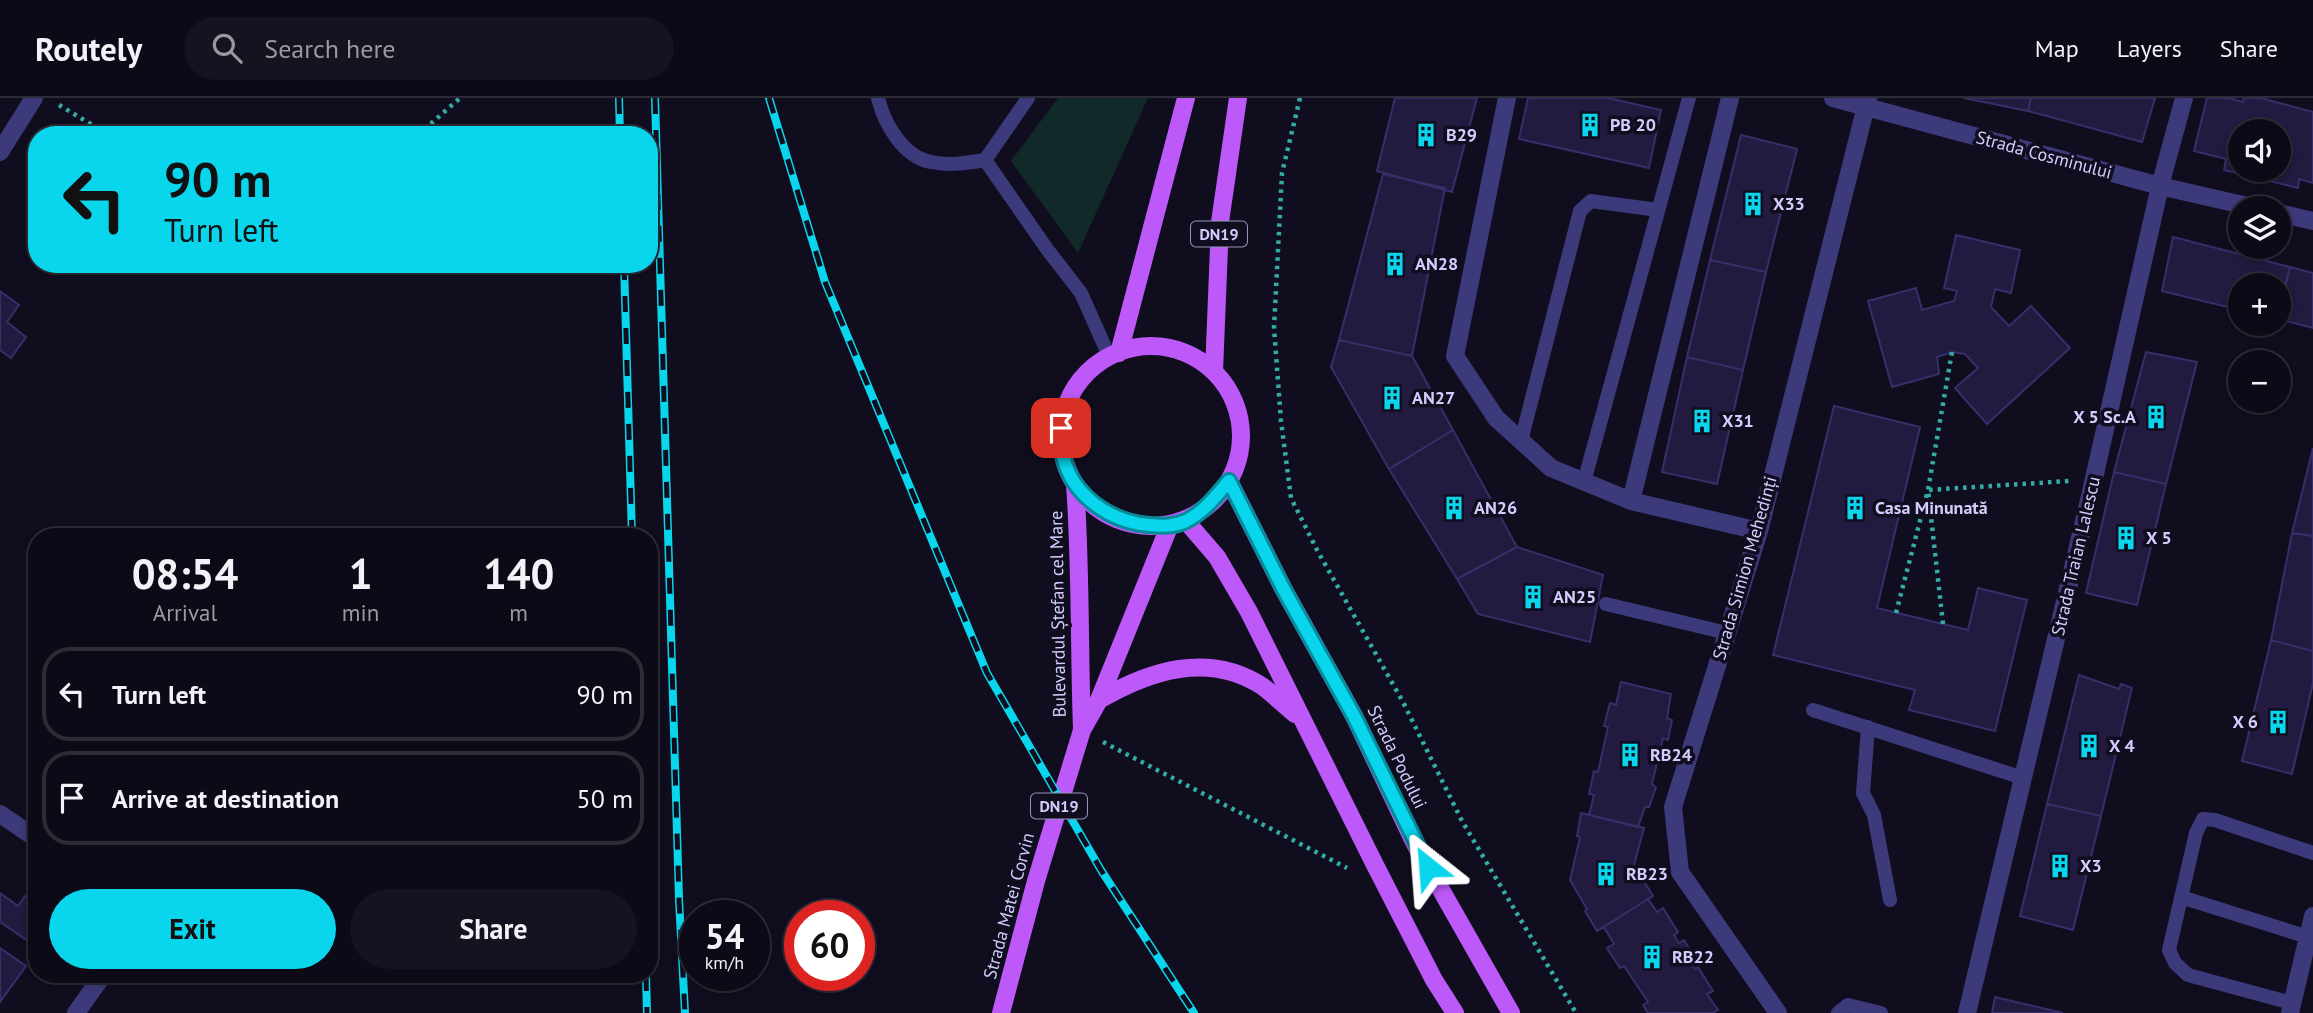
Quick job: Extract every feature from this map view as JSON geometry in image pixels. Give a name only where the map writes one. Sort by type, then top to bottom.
[{"type":"main road","points":[[1114,354],[1186,98]]},
{"type":"main road","name":"DN19","points":[[1214,372],[1220,222],[1238,98]]},
{"type":"main road","name":"DN19","points":[[1164,346],[1192,355],[1214,372],[1231,396],[1240,423],[1240,452],[1229,481],[1209,505],[1178,524],[1132,524],[1104,513],[1075,484],[1063,457],[1061,428],[1068,399],[1085,374],[1114,354],[1135,347],[1164,346]]},
{"type":"main road","name":"Strada Podului","points":[[1229,481],[1284,590],[1354,716],[1415,844],[1511,1013]]},
{"type":"main road","name":"Bulevardul Ștefan cel Mare","points":[[1075,484],[1080,547],[1078,633],[1082,730]]},
{"type":"main road","points":[[1178,524],[1217,557],[1249,612],[1300,719],[1434,980],[1455,1013]]},
{"type":"main road","name":"Bulevardul Ștefan cel Mare","points":[[1082,730],[1099,700],[1178,524]]},
{"type":"main road","points":[[1099,700],[1148,675],[1169,669],[1197,666],[1223,669],[1243,676],[1262,686],[1300,719]]},
{"type":"main road","name":"Strada Matei Corvin","points":[[1001,1013],[1036,881],[1082,730]]},
{"type":"street","points":[[0,152],[34,98]]},
{"type":"street","points":[[1507,98],[1455,356],[1496,418],[1551,468],[1631,501],[1759,531]]},
{"type":"street","points":[[1631,501],[1730,98]]},
{"type":"street","name":"Strada Cosminului","points":[[1833,98],[1867,102],[2160,186],[2228,202]]},
{"type":"street","name":"Strada Traian Lalescu","points":[[1967,1013],[2094,479],[2160,186],[2184,98]]},
{"type":"street","name":"Strada Simion Mehedinți","points":[[1778,1013],[1680,872],[1673,807],[1759,531],[1867,102]]},
{"type":"street","points":[[2291,217],[2313,221]]},
{"type":"street","points":[[0,814],[28,833]]},
{"type":"street","points":[[2291,1008],[2313,916]]},
{"type":"street","points":[[76,1013],[97,983]]},
{"type":"lane","points":[[878,98],[889,127],[916,157],[930,162],[958,165],[985,160],[1028,98]]},
{"type":"lane","points":[[1584,482],[1689,98]]},
{"type":"lane","points":[[985,160],[1047,250],[1081,293],[1114,354]]},
{"type":"lane","points":[[1521,441],[1580,211],[1591,201],[1658,210]]},
{"type":"lane","points":[[1606,604],[1727,633]]},
{"type":"lane","points":[[1813,709],[2023,778]]},
{"type":"lane","points":[[1868,727],[1863,793],[1874,815],[1890,900]]},
{"type":"lane","points":[[2291,1008],[2188,975],[2175,963],[2169,950],[2196,833],[2203,819],[2214,820],[2313,853]]},
{"type":"lane","points":[[2181,897],[2308,937]]},
{"type":"lane","points":[[1838,1013],[1848,1005],[1881,1013]]},
{"type":"path","points":[[428,126],[460,98]]},
{"type":"path","points":[[1300,98],[1282,173],[1274,328],[1281,421],[1291,498],[1317,550],[1403,702],[1462,821],[1576,1013]]},
{"type":"path","points":[[57,104],[95,126]]},
{"type":"path","points":[[1896,613],[1928,490],[1952,352]]},
{"type":"path","points":[[1928,490],[2094,479]]},
{"type":"path","points":[[1928,490],[1943,624]]},
{"type":"path","points":[[1082,730],[1358,874]]},
{"type":"green space","points":[[1058,98],[1148,98],[1078,253],[1011,161]]},
{"type":"building","name":"B29","points":[[1395,98],[1477,98],[1452,192],[1377,171]]},
{"type":"building","name":"PB 20","points":[[1528,98],[1608,98],[1661,110],[1649,168],[1519,139]]},
{"type":"building","points":[[1964,98],[2031,98],[2028,111]]},
{"type":"building","points":[[2031,98],[2155,98],[2142,142],[2028,111]]},
{"type":"building","points":[[2207,98],[2229,98],[2243,102],[2244,98],[2261,98],[2313,112],[2313,183],[2299,179],[2298,188],[2273,182],[2291,182],[2291,119],[2228,119],[2228,171],[2224,170],[2226,159],[2194,151]]},
{"type":"building","name":"X33","points":[[1741,135],[1797,149],[1766,272],[1710,260]]},
{"type":"building","name":"AN28","points":[[1383,174],[1445,188],[1412,356],[1339,340]]},
{"type":"building","points":[[1956,235],[2020,250],[2011,293],[1995,289],[1991,307],[2009,326],[2031,306],[2070,348],[1987,424],[1955,388],[1978,368],[1965,354],[1952,352],[1937,357],[1939,374],[1892,387],[1868,301],[1916,288],[1922,310],[1954,301],[1957,291],[1944,288]]},
{"type":"building","points":[[2173,237],[2228,251],[2228,259],[2259,259],[2290,267],[2288,273],[2228,273],[2228,307],[2162,291]]},
{"type":"building","points":[[1710,260],[1766,272],[1743,370],[1687,357]]},
{"type":"building","points":[[2290,267],[2313,273],[2313,328],[2291,322],[2291,273],[2289,273]]},
{"type":"building","points":[[0,291],[19,305],[7,322],[26,337],[11,358],[0,350]]},
{"type":"building","name":"AN27","points":[[1339,340],[1412,356],[1453,430],[1389,469],[1331,367]]},
{"type":"building","name":"X 5 Sc.A","points":[[2146,352],[2197,362],[2166,484],[2114,472]]},
{"type":"building","name":"X31","points":[[1687,357],[1743,370],[1717,484],[1662,472]]},
{"type":"building","name":"Casa Minunată","points":[[1834,406],[1920,427],[1877,608],[1968,630],[1978,588],[2027,600],[1995,731],[1909,710],[1915,690],[1773,655]]},
{"type":"building","name":"AN26","points":[[1453,430],[1517,547],[1457,579],[1389,469]]},
{"type":"building","points":[[2313,448],[2313,536],[2292,533]]},
{"type":"building","name":"X 5","points":[[2114,472],[2166,484],[2137,605],[2086,593]]},
{"type":"building","points":[[2292,533],[2313,536],[2313,651],[2271,640]]},
{"type":"building","name":"AN25","points":[[1517,547],[1603,575],[1590,642],[1478,614],[1457,579]]},
{"type":"building","name":"X 6","points":[[2271,640],[2313,651],[2313,683],[2292,774],[2242,761]]},
{"type":"building","name":"X 4","points":[[2079,675],[2119,689],[2121,684],[2132,688],[2101,816],[2047,804]]},
{"type":"building","name":"RB24","points":[[1621,682],[1671,694],[1667,718],[1672,720],[1668,740],[1663,738],[1652,784],[1656,787],[1638,827],[1589,815],[1594,795],[1589,794],[1594,771],[1598,772],[1608,727],[1604,726],[1610,703],[1616,705]]},
{"type":"building","name":"X3","points":[[2047,804],[2101,816],[2073,930],[2020,916]]},
{"type":"building","name":"RB23","points":[[1581,813],[1644,828],[1634,865],[1653,896],[1597,931],[1570,880],[1580,837],[1577,836]]},
{"type":"building","points":[[28,892],[28,941],[0,922],[0,893],[18,906]]},
{"type":"building","name":"RB22","points":[[1648,899],[1657,912],[1663,908],[1678,932],[1674,935],[1679,943],[1684,940],[1693,955],[1688,959],[1695,969],[1698,967],[1713,991],[1707,994],[1718,1010],[1713,1013],[1648,1013],[1643,1005],[1648,1002],[1624,966],[1620,968],[1607,948],[1614,944],[1604,927]]},
{"type":"building","points":[[0,948],[26,966],[0,1002]]},
{"type":"building","points":[[1995,997],[2063,1013],[1992,1013]]},
{"type":"railway","points":[[619,98],[620,126]]},
{"type":"railway","points":[[655,98],[656,126]]},
{"type":"railway","points":[[769,98],[825,282],[987,673],[1101,870],[1194,1013]]},
{"type":"railway","points":[[658,198],[679,899],[685,1013]]},
{"type":"railway","points":[[624,273],[632,528]]},
{"type":"railway","points":[[646,983],[647,1013]]},
{"type":"place","name":"PB 20","points":[[1590,125]]},
{"type":"place","name":"B29","points":[[1426,135]]},
{"type":"place","name":"X33","points":[[1753,204]]},
{"type":"place","name":"AN28","points":[[1395,264]]},
{"type":"place","name":"AN27","points":[[1392,398]]},
{"type":"place","name":"X 5 Sc.A","points":[[2156,417]]},
{"type":"place","name":"X31","points":[[1702,421]]},
{"type":"place","name":"AN26","points":[[1454,508]]},
{"type":"place","name":"Casa Minunată","points":[[1855,508]]},
{"type":"place","name":"X 5","points":[[2126,538]]},
{"type":"place","name":"AN25","points":[[1533,597]]},
{"type":"place","name":"X 6","points":[[2278,722]]},
{"type":"place","name":"X 4","points":[[2089,746]]},
{"type":"place","name":"RB24","points":[[1630,755]]},
{"type":"place","name":"X3","points":[[2060,866]]},
{"type":"place","name":"RB23","points":[[1606,874]]},
{"type":"place","name":"RB22","points":[[1652,957]]},
{"type":"route","points":[[1061,428],[1063,457],[1075,484],[1104,513],[1132,524],[1169,527],[1186,521],[1209,505],[1229,481],[1284,590],[1354,716],[1428,867]]}]
